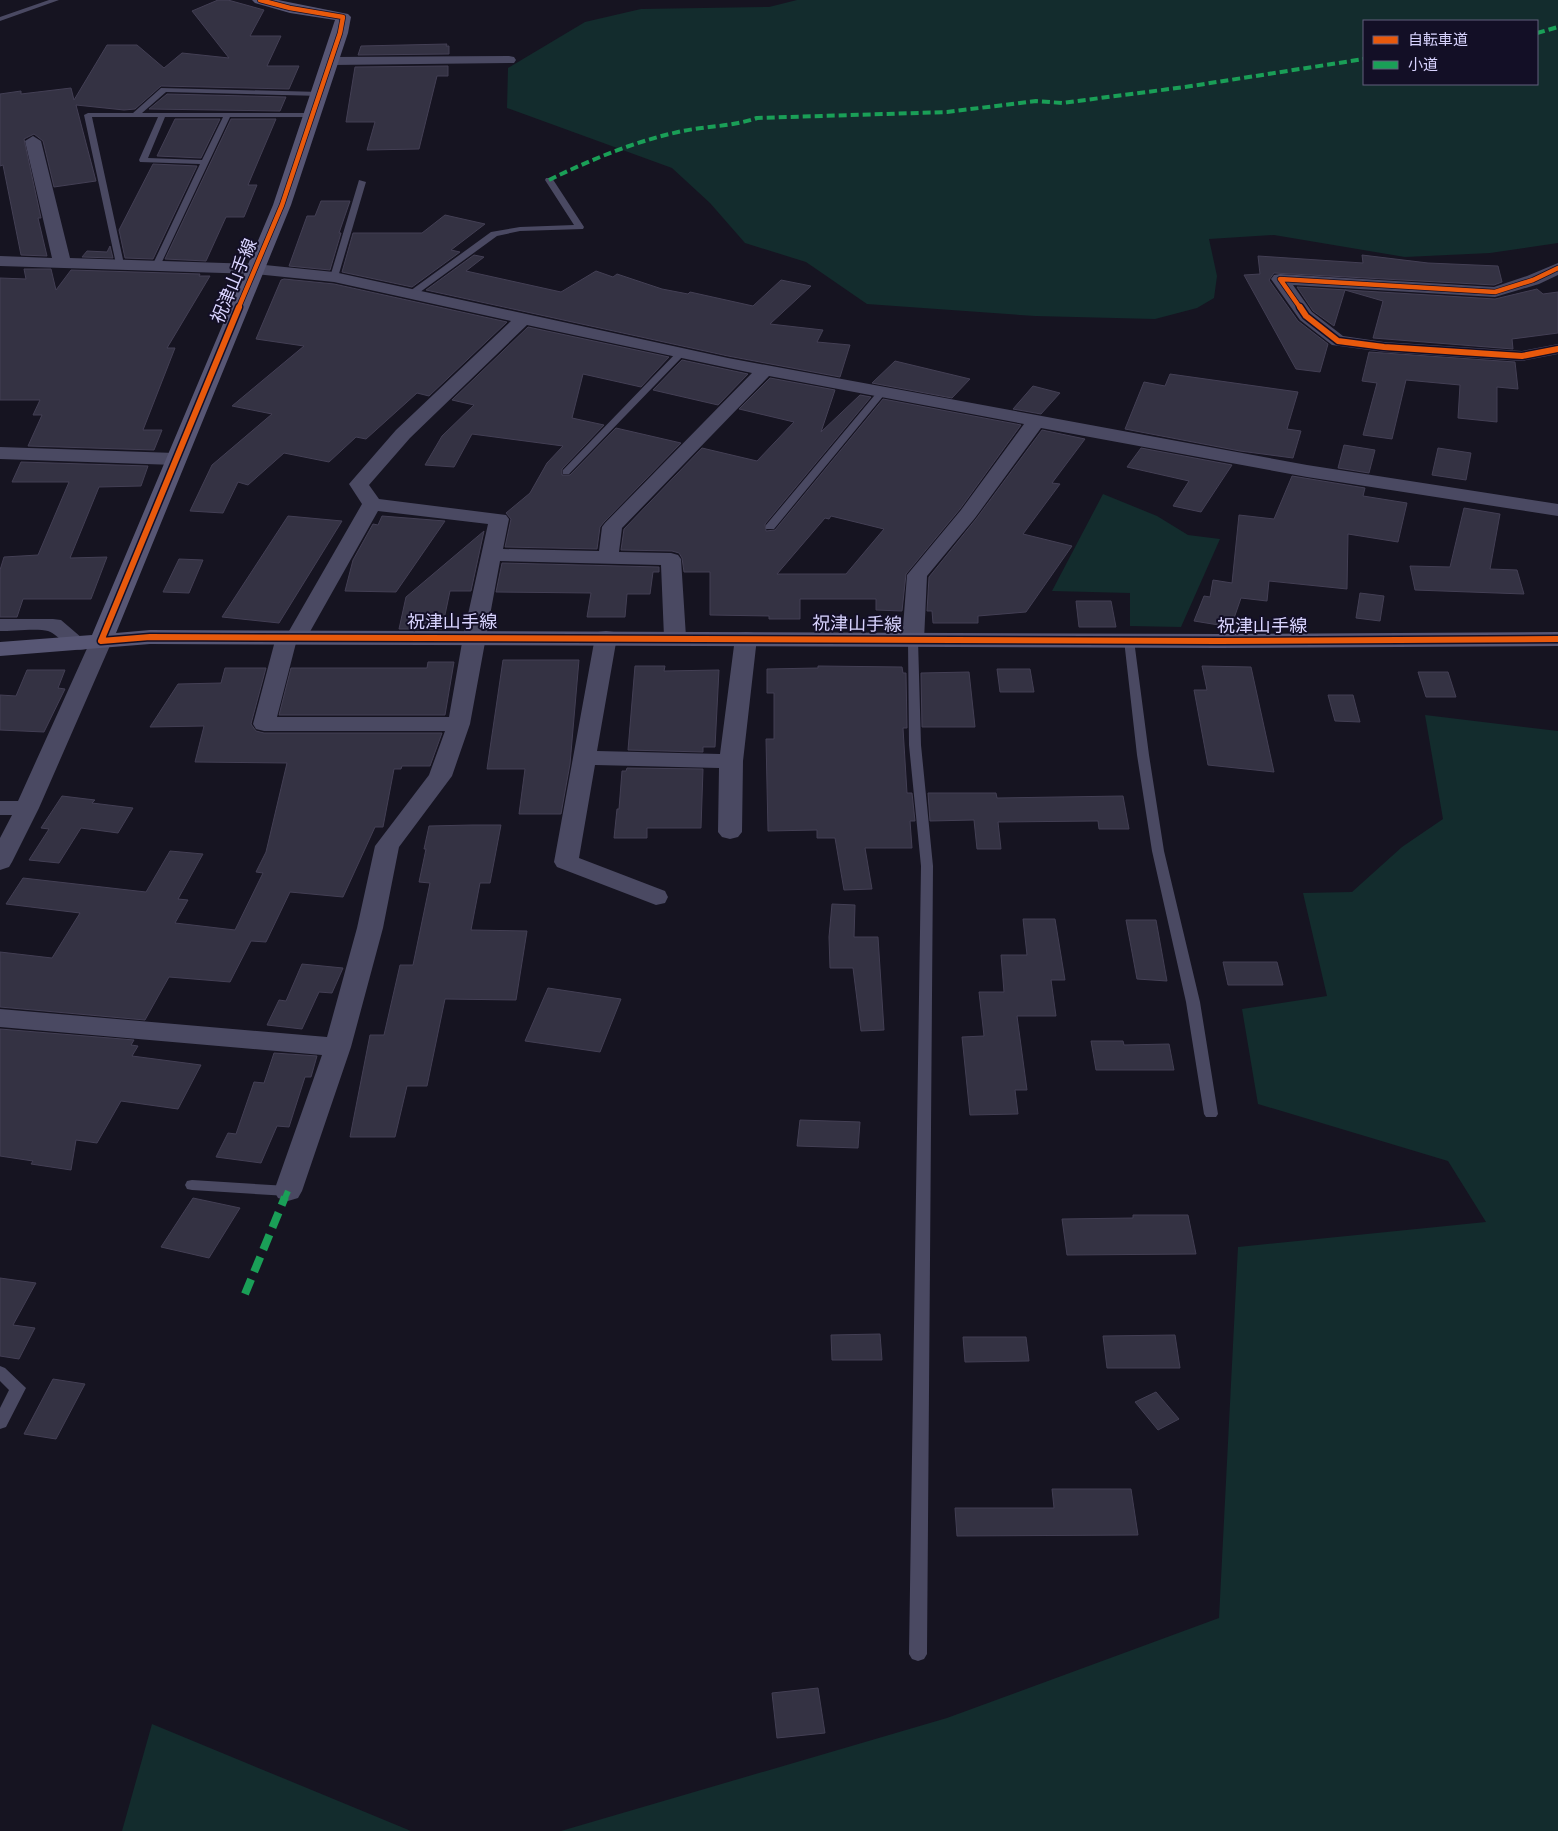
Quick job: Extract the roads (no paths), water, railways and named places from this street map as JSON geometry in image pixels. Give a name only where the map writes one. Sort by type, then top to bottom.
[{"type":"street","name":"祝津山手線","points":[[90,643],[175,459],[282,205],[332,60],[345,10],[290,8],[260,0]]},
{"type":"street","points":[[332,60],[509,60]]},
{"type":"street","points":[[33,141],[62,262]]},
{"type":"street","points":[[0,261],[255,269],[334,278],[414,293],[522,320],[681,353],[1036,422],[1307,471],[1558,510]]},
{"type":"street","points":[[1558,268],[1533,280],[1495,292],[1280,279],[1306,316],[1338,341],[1384,347],[1522,356],[1558,349]]},
{"type":"street","points":[[372,504],[359,484],[403,434],[522,320]]},
{"type":"street","points":[[608,558],[612,527],[765,370]]},
{"type":"street","points":[[913,640],[917,575],[968,514],[1036,422]]},
{"type":"street","points":[[0,453],[175,459]]},
{"type":"street","points":[[288,1191],[338,1047],[370,928],[387,846],[440,776],[459,724],[474,637],[499,519],[372,504]]},
{"type":"street","points":[[372,504],[291,637],[264,724],[459,724]]},
{"type":"street","points":[[491,555],[671,559],[676,637]]},
{"type":"street","points":[[0,625],[53,625],[90,643]]},
{"type":"street","name":"祝津山手線","points":[[90,643],[150,637],[676,637],[913,640],[1558,639]]},
{"type":"street","points":[[606,637],[566,862],[656,897]]},
{"type":"street","points":[[730,832],[731,761],[746,638]]},
{"type":"street","points":[[0,650],[90,643]]},
{"type":"street","points":[[0,862],[28,808],[90,643]]},
{"type":"street","points":[[585,758],[731,761]]},
{"type":"street","points":[[0,808],[28,808]]},
{"type":"street","points":[[0,1018],[338,1047]]},
{"type":"lane","points":[[0,19],[56,0]]},
{"type":"lane","points":[[136,114],[164,90],[321,94]]},
{"type":"lane","points":[[163,114],[142,160],[205,162]]},
{"type":"lane","points":[[156,266],[228,114]]},
{"type":"lane","points":[[120,264],[88,115],[313,115]]},
{"type":"lane","points":[[414,293],[494,234],[520,229],[580,227],[549,180]]},
{"type":"lane","points":[[334,278],[362,182]]},
{"type":"lane","points":[[566,472],[681,353]]},
{"type":"lane","points":[[770,527],[882,392]]},
{"type":"lane","points":[[913,640],[915,746],[927,866],[918,1654]]},
{"type":"lane","points":[[1129,640],[1143,755],[1158,852],[1193,1002],[1211,1114]]},
{"type":"lane","points":[[192,1185],[288,1191]]},
{"type":"lane","points":[[0,1372],[18,1388],[0,1423]]}]
